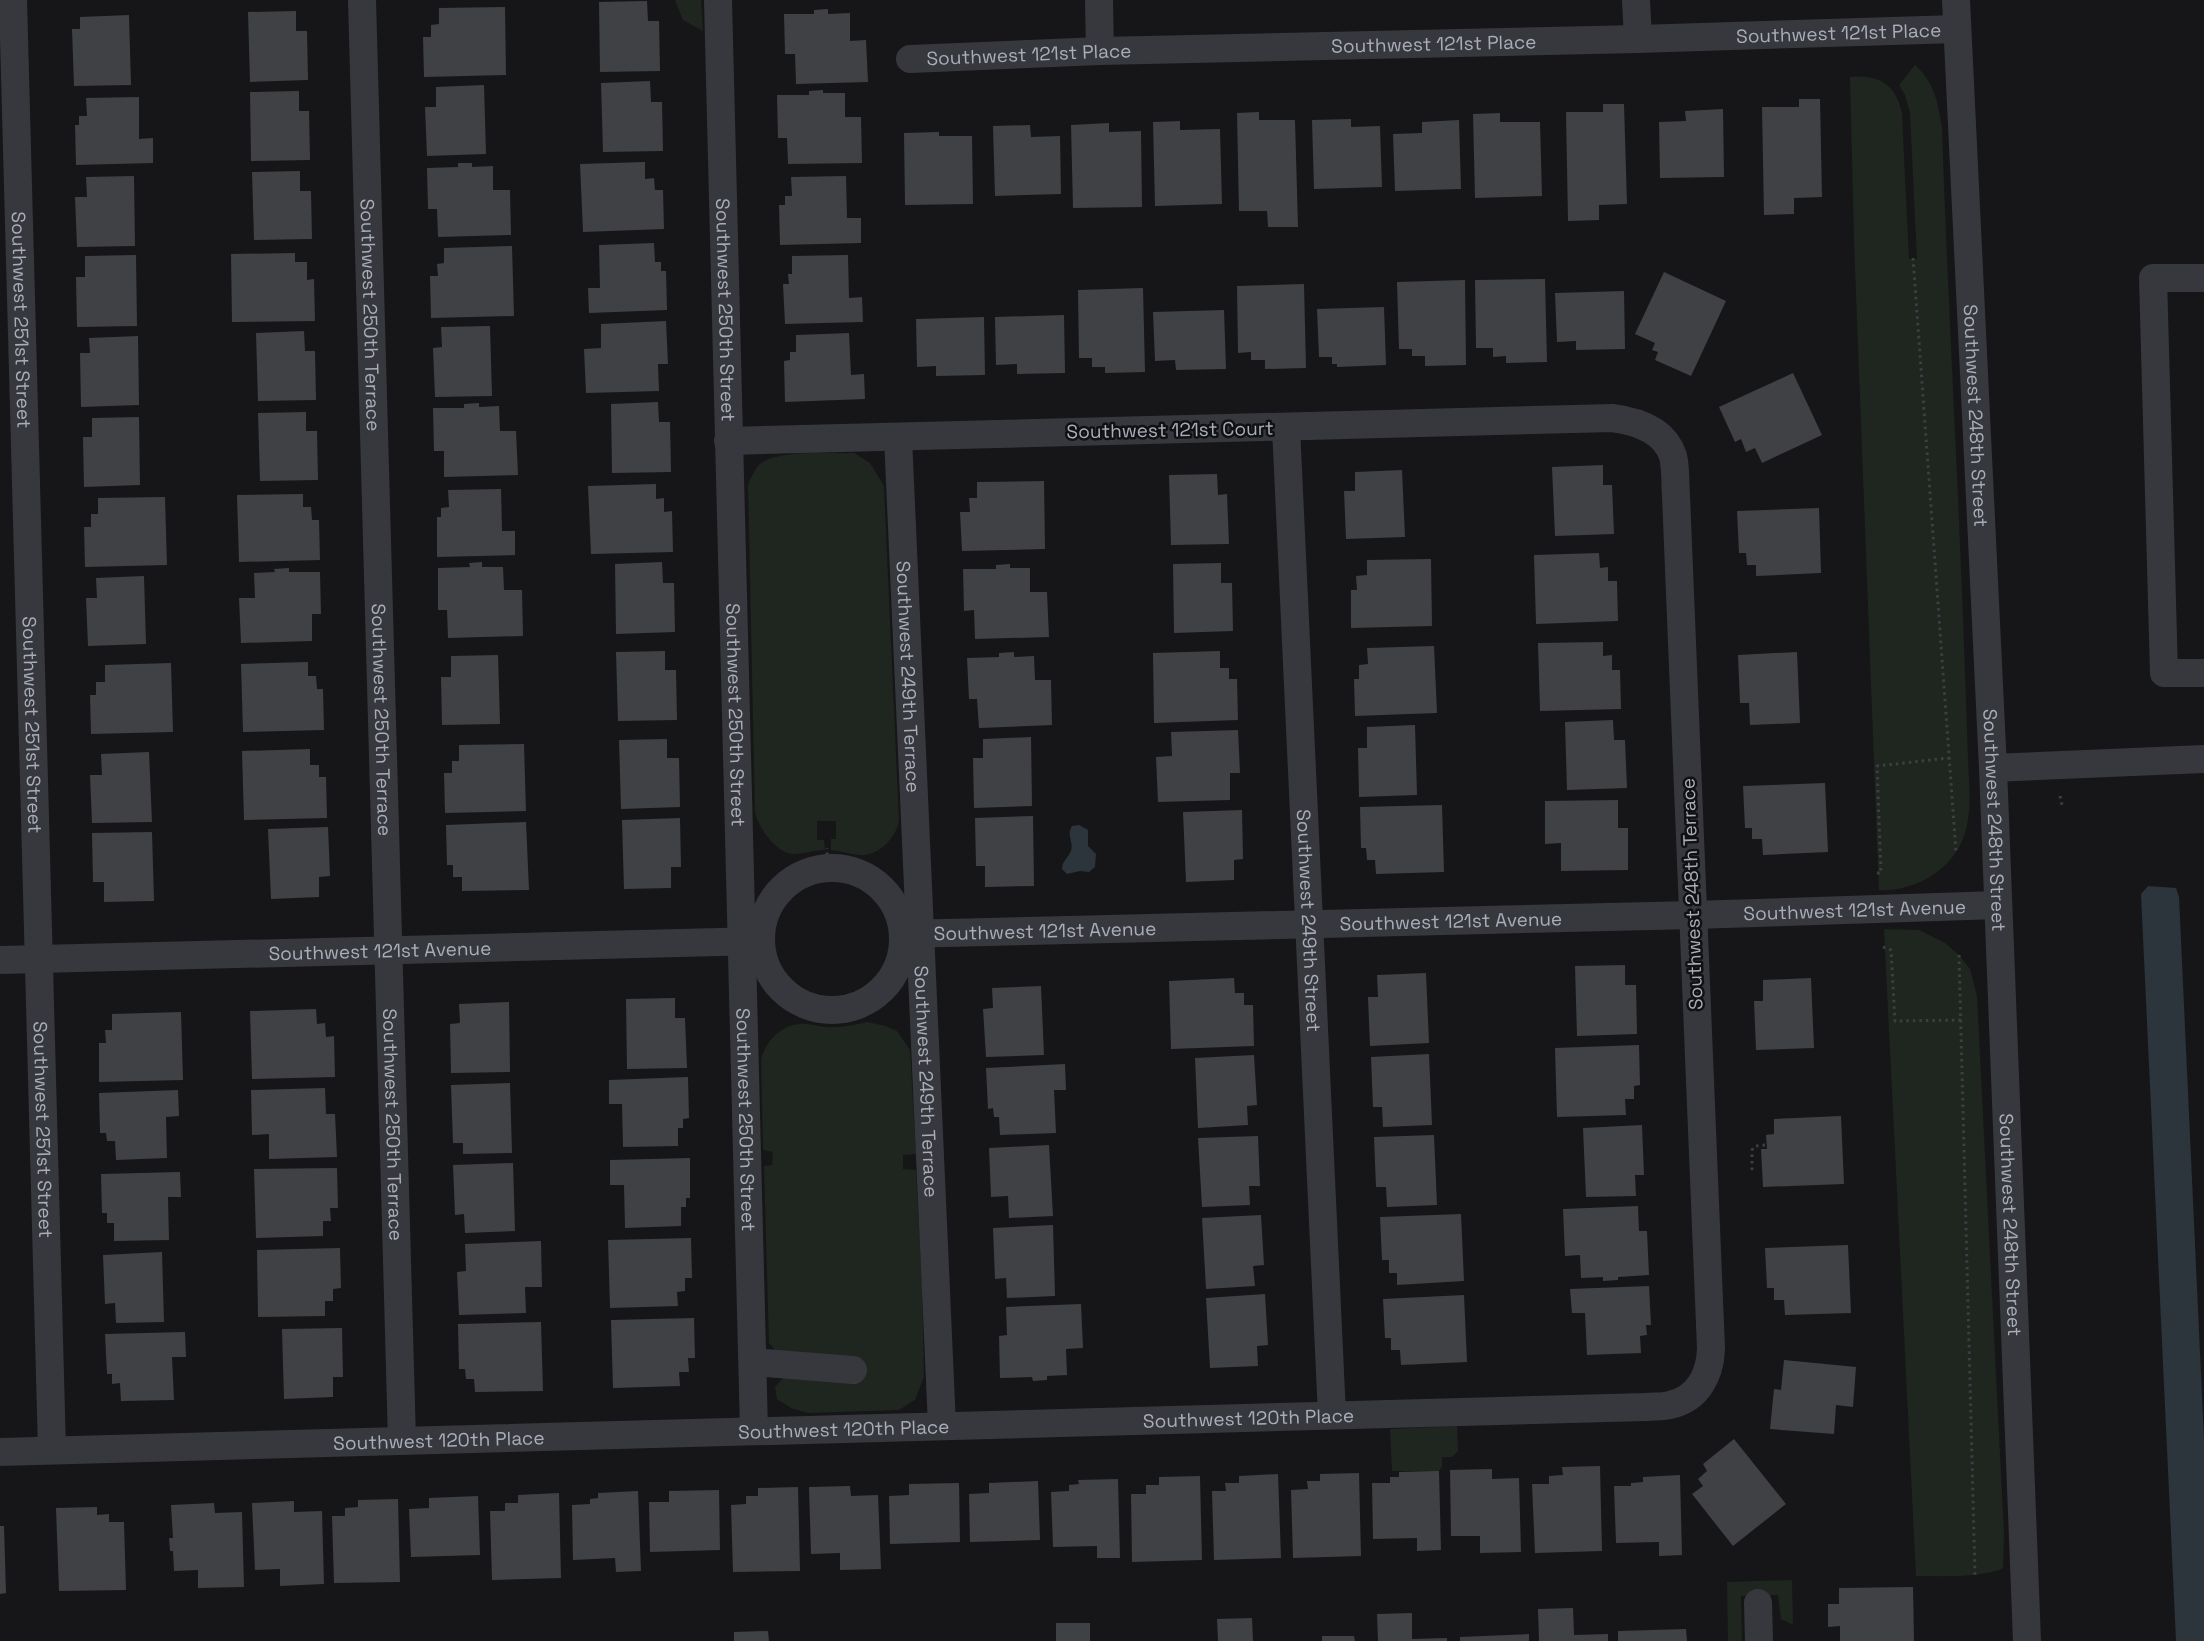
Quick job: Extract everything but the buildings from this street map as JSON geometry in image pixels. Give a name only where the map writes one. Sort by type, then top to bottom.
[{"type":"street","name":"Southwest 251st Street","points":[[13,0],[52,1450]]},
{"type":"street","name":"Southwest 250th Terrace","points":[[362,0],[402,1441]]},
{"type":"street","name":"Southwest 250th Street","points":[[718,0],[728,441],[751,941],[754,1431]]},
{"type":"street","points":[[1099,0],[1100,51]]},
{"type":"street","points":[[1636,0],[1638,39]]},
{"type":"street","name":"Southwest 248th Street","points":[[1956,0],[1993,768],[2027,1641]]},
{"type":"street","name":"Southwest 121st Place","points":[[910,59],[1100,51],[1638,39],[1957,29]]},
{"type":"street","points":[[2204,278],[2153,278],[2164,673],[2204,673]]},
{"type":"street","name":"Southwest 121st Court","points":[[728,441],[1612,418]]},
{"type":"street","name":"Southwest 248th Terrace","points":[[1612,418],[1630,420],[1650,429],[1667,444],[1673,456],[1711,1349],[1710,1366],[1706,1378],[1700,1387],[1685,1398]]},
{"type":"street","name":"Southwest 249th Street","points":[[1286,427],[1332,1415]]},
{"type":"street","name":"Southwest 249th Terrace","points":[[898,437],[912,934],[942,1426]]},
{"type":"street","points":[[1993,768],[2204,759]]},
{"type":"street","points":[[827,858],[879,885],[896,907],[912,934],[892,978],[871,999],[857,1006],[827,1011],[813,1008],[786,994],[767,970],[751,941],[764,919],[772,899],[787,883],[827,858]]},
{"type":"street","name":"Southwest 121st Avenue","points":[[912,934],[1693,915],[1998,905]]},
{"type":"street","name":"Southwest 121st Avenue","points":[[0,960],[751,941]]},
{"type":"street","points":[[753,1362],[853,1370]]},
{"type":"street","name":"Southwest 120th Place","points":[[0,1452],[1646,1407],[1670,1405],[1685,1398]]},
{"type":"street","points":[[1758,1603],[1759,1641]]},
{"type":"path","points":[[1913,258],[1956,852]]},
{"type":"path","points":[[1877,873],[1880,872],[1877,766],[1949,758]]},
{"type":"path","points":[[1883,947],[1891,950],[1895,1021],[1961,1020]]},
{"type":"path","points":[[1960,955],[1975,1575]]},
{"type":"path","points":[[1752,1170],[1752,1150],[1755,1146],[1766,1145]]},
{"type":"shaded area","points":[[675,0],[701,0],[703,31],[683,20]]},
{"type":"shaded area","points":[[1915,65],[1927,79],[1935,94],[1942,128],[1970,800],[1968,821],[1962,841],[1956,852],[1939,871],[1916,884],[1904,888],[1879,890],[1854,241],[1850,77],[1870,77],[1878,80],[1891,89],[1900,104],[1909,259],[1917,259],[1910,113],[1905,95],[1899,85]]},
{"type":"shaded area","points":[[854,453],[870,463],[884,486],[899,821],[894,834],[885,845],[873,853],[859,855],[831,850],[831,839],[836,839],[836,821],[817,821],[817,840],[824,840],[825,850],[793,854],[787,853],[774,844],[764,832],[755,812],[748,485],[758,466],[768,459],[791,454]]},
{"type":"shaded area","points":[[1079,825],[1088,830],[1088,846],[1096,854],[1095,867],[1089,872],[1080,871],[1067,874],[1062,869],[1062,866],[1071,851],[1070,830],[1072,826]]},
{"type":"shaded area","points":[[2148,886],[2176,888],[2179,897],[2204,1440],[2204,1641],[2176,1641],[2141,894]]},
{"type":"shaded area","points":[[1884,929],[1919,930],[1945,943],[1959,955],[1970,969],[1977,996],[2004,1534],[2003,1568],[1984,1573],[1961,1576],[1916,1576]]},
{"type":"shaded area","points":[[867,1022],[886,1026],[897,1031],[910,1050],[916,1154],[903,1155],[903,1169],[916,1170],[922,1285],[924,1377],[915,1400],[899,1410],[808,1413],[791,1408],[777,1399],[775,1387],[784,1377],[779,1355],[769,1343],[764,1166],[772,1165],[773,1152],[763,1150],[761,1059],[763,1052],[775,1035],[787,1027],[803,1024],[837,1027]]},
{"type":"shaded area","points":[[1457,1426],[1458,1451],[1452,1457],[1442,1457],[1442,1467],[1439,1471],[1392,1471],[1390,1429]]},
{"type":"shaded area","points":[[1792,1580],[1793,1625],[1781,1619],[1778,1595],[1741,1596],[1742,1641],[1728,1641],[1727,1582]]}]
